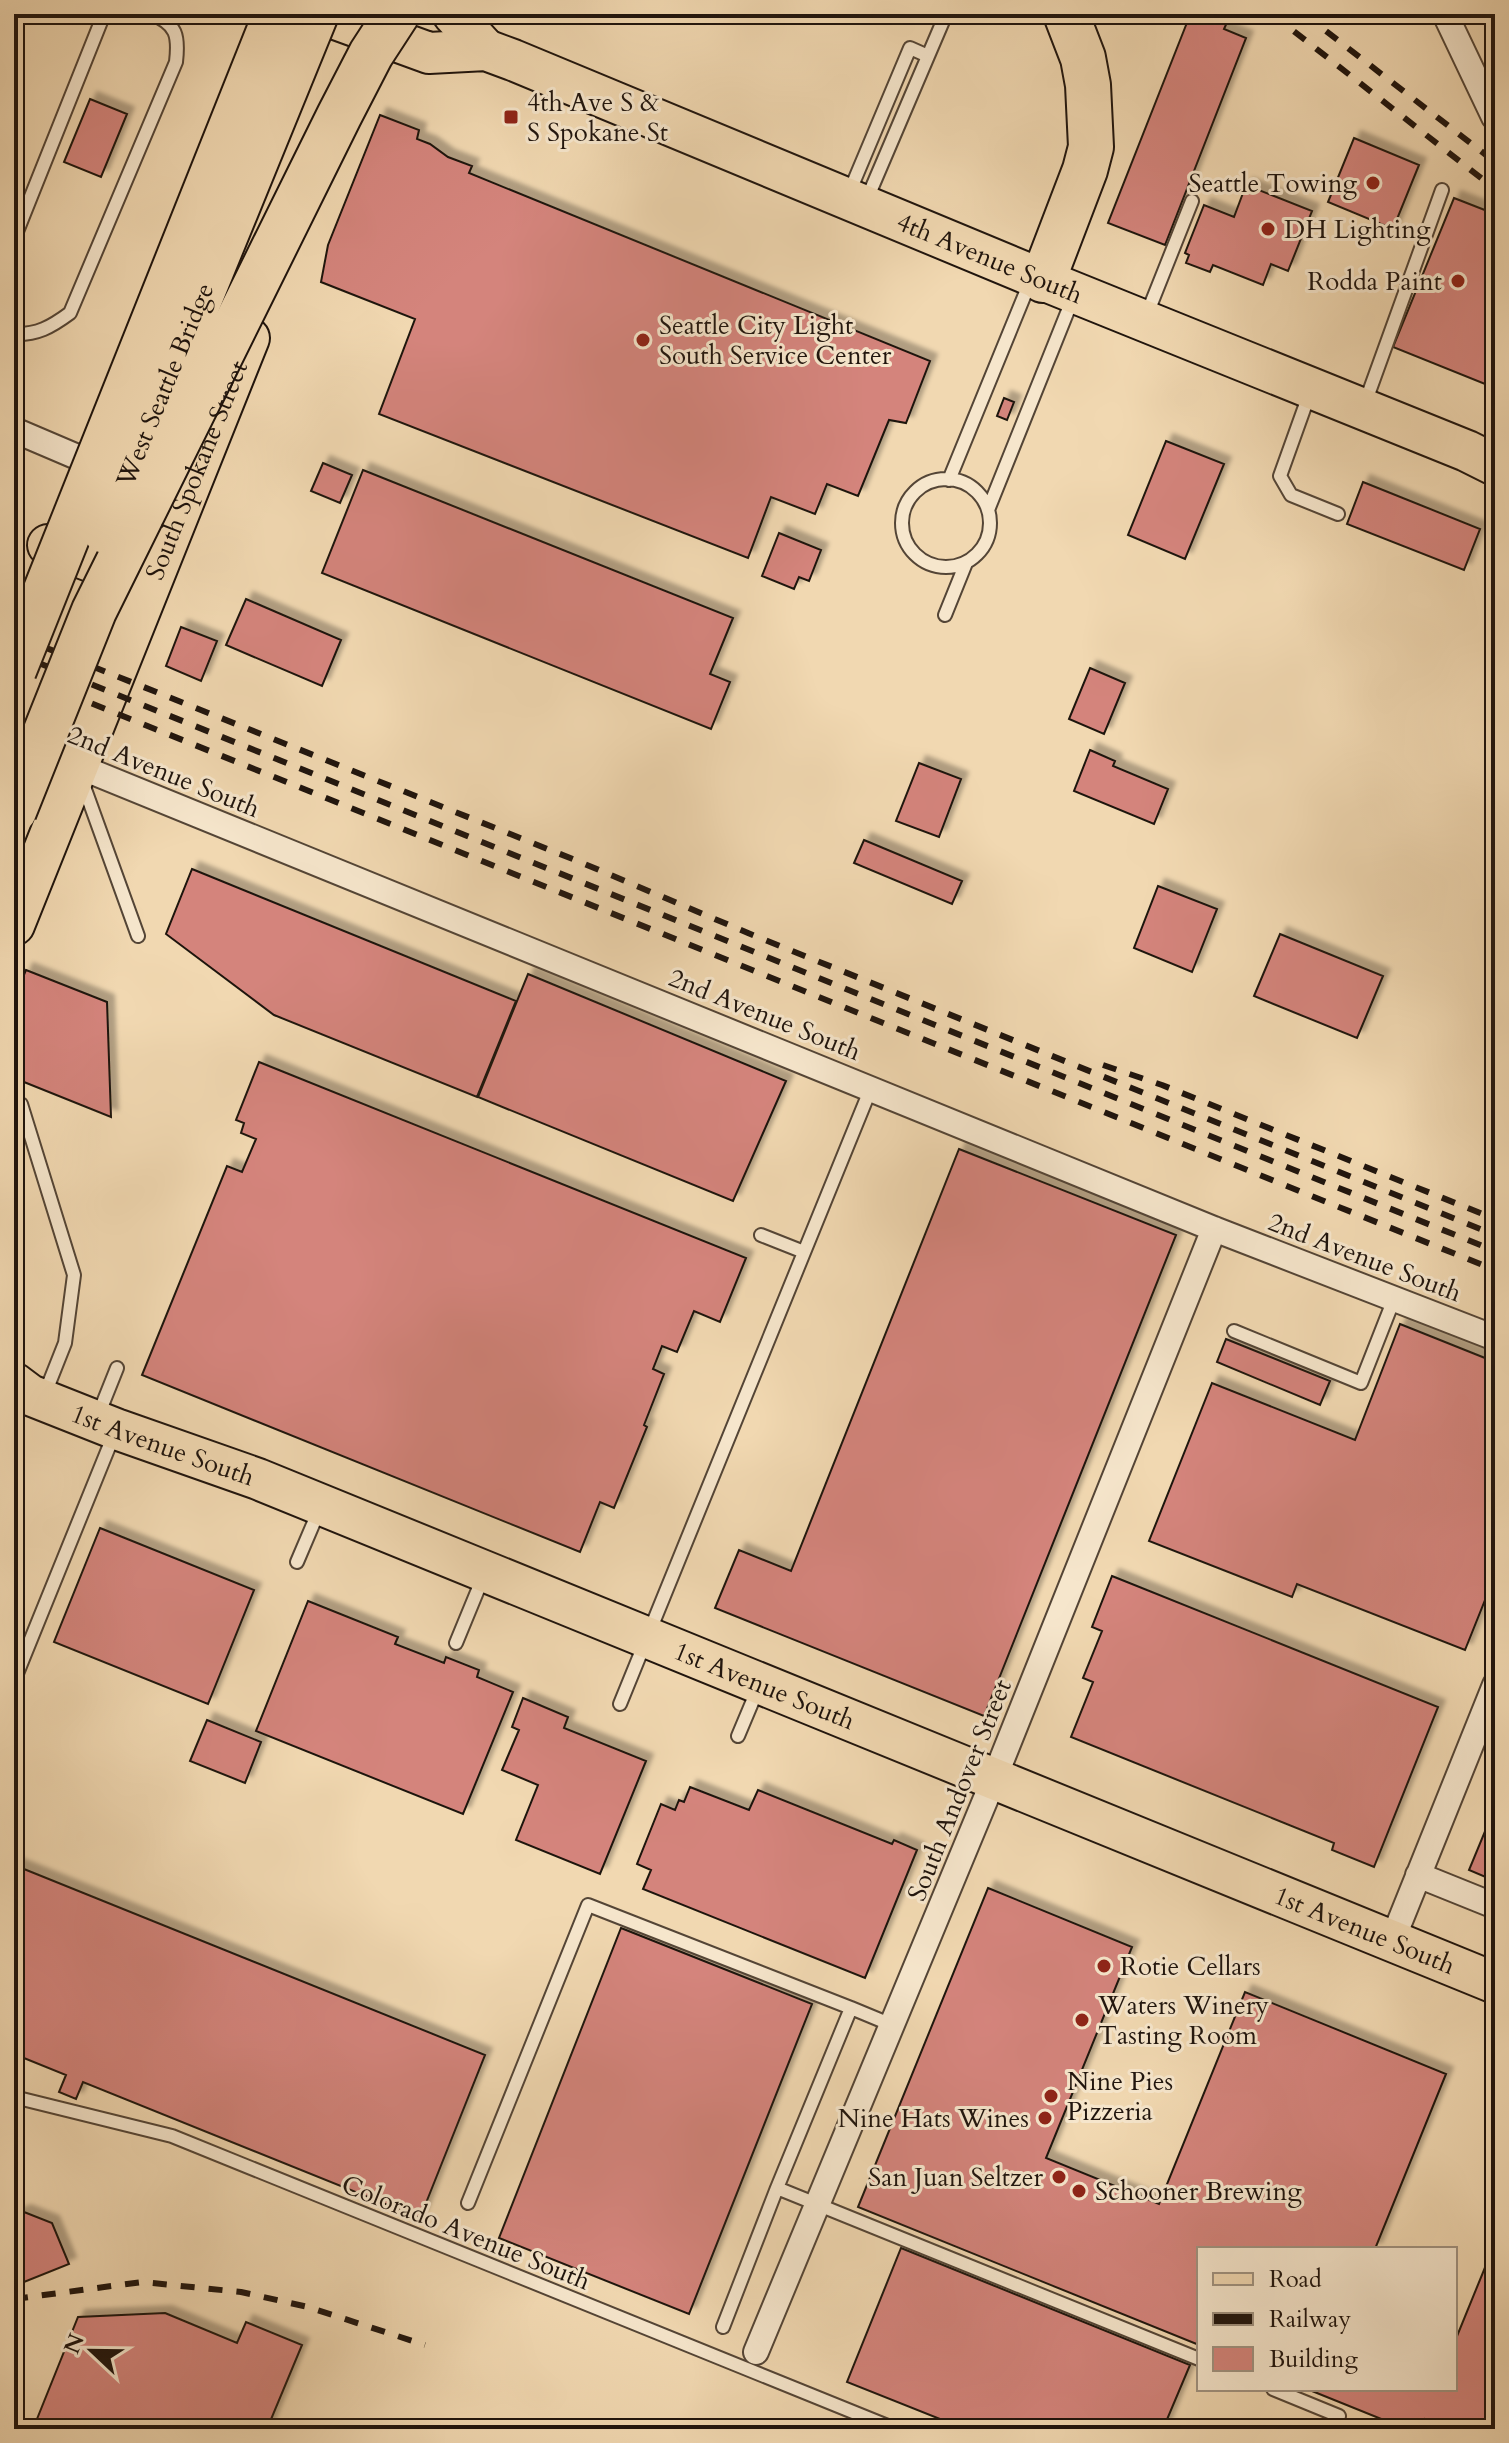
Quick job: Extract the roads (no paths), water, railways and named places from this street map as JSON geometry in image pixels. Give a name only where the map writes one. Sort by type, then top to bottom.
[{"type":"highway","name":"West Seattle Bridge","points":[[14,670],[276,14]]},
{"type":"highway","name":"West Seattle Bridge","points":[[14,756],[319,14]]},
{"type":"highway","points":[[1050,283],[1091,147],[1088,85],[1083,58],[1066,14]]},
{"type":"highway","points":[[14,811],[94,611],[371,54],[383,20]]},
{"type":"main road","points":[[14,630],[266,14]]},
{"type":"main road","name":"4th Avenue South","points":[[319,14],[383,20],[429,53],[486,50]]},
{"type":"main road","name":"4th Avenue South","points":[[453,14],[486,50],[1495,465]]},
{"type":"main road","name":"South Spokane Street","points":[[14,925],[183,502],[383,20]]},
{"type":"main road","points":[[82,459],[183,502]]},
{"type":"main road","points":[[48,545],[150,584]]},
{"type":"main road","name":"1st Avenue South","points":[[25,1393],[258,1479],[1495,1983]]},
{"type":"street","points":[[1445,14],[1492,107]]},
{"type":"street","points":[[14,430],[82,459]]},
{"type":"street","name":"2nd Avenue South","points":[[14,740],[1214,1229],[1495,1338]]},
{"type":"street","name":"South Andover Street","points":[[752,2361],[994,1779],[1214,1229]]},
{"type":"street","points":[[1392,1941],[1495,1685]]},
{"type":"street","points":[[1418,1875],[1495,1906]]},
{"type":"lane","points":[[14,239],[104,14]]},
{"type":"lane","points":[[14,334],[30,335],[49,328],[70,313],[76,299],[176,62],[178,44],[174,31],[167,20],[151,14]]},
{"type":"lane","points":[[856,202],[946,14]]},
{"type":"lane","points":[[1492,14],[1495,23]]},
{"type":"lane","points":[[856,202],[910,48],[928,56]]},
{"type":"lane","points":[[1363,409],[1442,190]]},
{"type":"lane","points":[[1145,321],[1192,201]]},
{"type":"lane","points":[[949,480],[1050,283]]},
{"type":"lane","points":[[945,615],[966,563],[984,546],[989,535],[988,510],[1050,283]]},
{"type":"lane","points":[[1312,388],[1280,476],[1291,495],[1338,514]]},
{"type":"lane","points":[[966,563],[951,567],[936,566],[922,560],[911,550],[904,536],[902,521],[906,506],[914,493],[926,484],[949,480],[970,486],[982,497],[988,510]]},
{"type":"lane","points":[[77,767],[138,936]]},
{"type":"lane","points":[[620,1704],[872,1088]]},
{"type":"lane","points":[[14,1101],[21,1104],[74,1275],[65,1343],[25,1393]]},
{"type":"lane","points":[[761,1235],[804,1252]]},
{"type":"lane","points":[[1234,1331],[1361,1383],[1394,1299]]},
{"type":"lane","points":[[14,1681],[106,1425],[117,1368]]},
{"type":"lane","points":[[297,1562],[321,1505]]},
{"type":"lane","points":[[456,1643],[485,1572]]},
{"type":"lane","points":[[738,1736],[760,1684]]},
{"type":"lane","points":[[468,2203],[588,1905],[892,2025]]},
{"type":"lane","points":[[723,2327],[851,2008]]},
{"type":"lane","name":"Colorado Avenue South","points":[[14,2097],[172,2136],[752,2361],[895,2429]]},
{"type":"lane","points":[[777,2188],[1197,2358]]},
{"type":"lane","points":[[1278,2391],[1339,2416]]},
{"type":"railway","points":[[1272,14],[1495,189]]},
{"type":"railway","points":[[1304,14],[1495,162]]},
{"type":"railway","points":[[14,635],[1495,1235]]},
{"type":"railway","points":[[14,653],[1495,1251]]},
{"type":"railway","points":[[14,672],[1495,1270]]},
{"type":"railway","points":[[1103,1065],[1162,1085],[1495,1219]]},
{"type":"railway","points":[[14,2299],[142,2282],[241,2292],[308,2307],[425,2345]]},
{"type":"place","name":"4th Ave S & S Spokane St","points":[[511,117]]},
{"type":"place","name":"Seattle Towing","points":[[1373,183]]},
{"type":"place","name":"DH Lighting","points":[[1268,229]]},
{"type":"place","name":"Rodda Paint","points":[[1458,281]]},
{"type":"place","name":"Seattle City Light South Service Center","points":[[643,340]]},
{"type":"place","name":"Rotie Cellars","points":[[1104,1966]]},
{"type":"place","name":"Waters Winery Tasting Room","points":[[1082,2020]]},
{"type":"place","name":"Nine Pies Pizzeria","points":[[1051,2096]]},
{"type":"place","name":"Nine Hats Wines","points":[[1045,2118]]},
{"type":"place","name":"San Juan Seltzer","points":[[1059,2177]]},
{"type":"place","name":"Schooner Brewing","points":[[1079,2191]]}]
